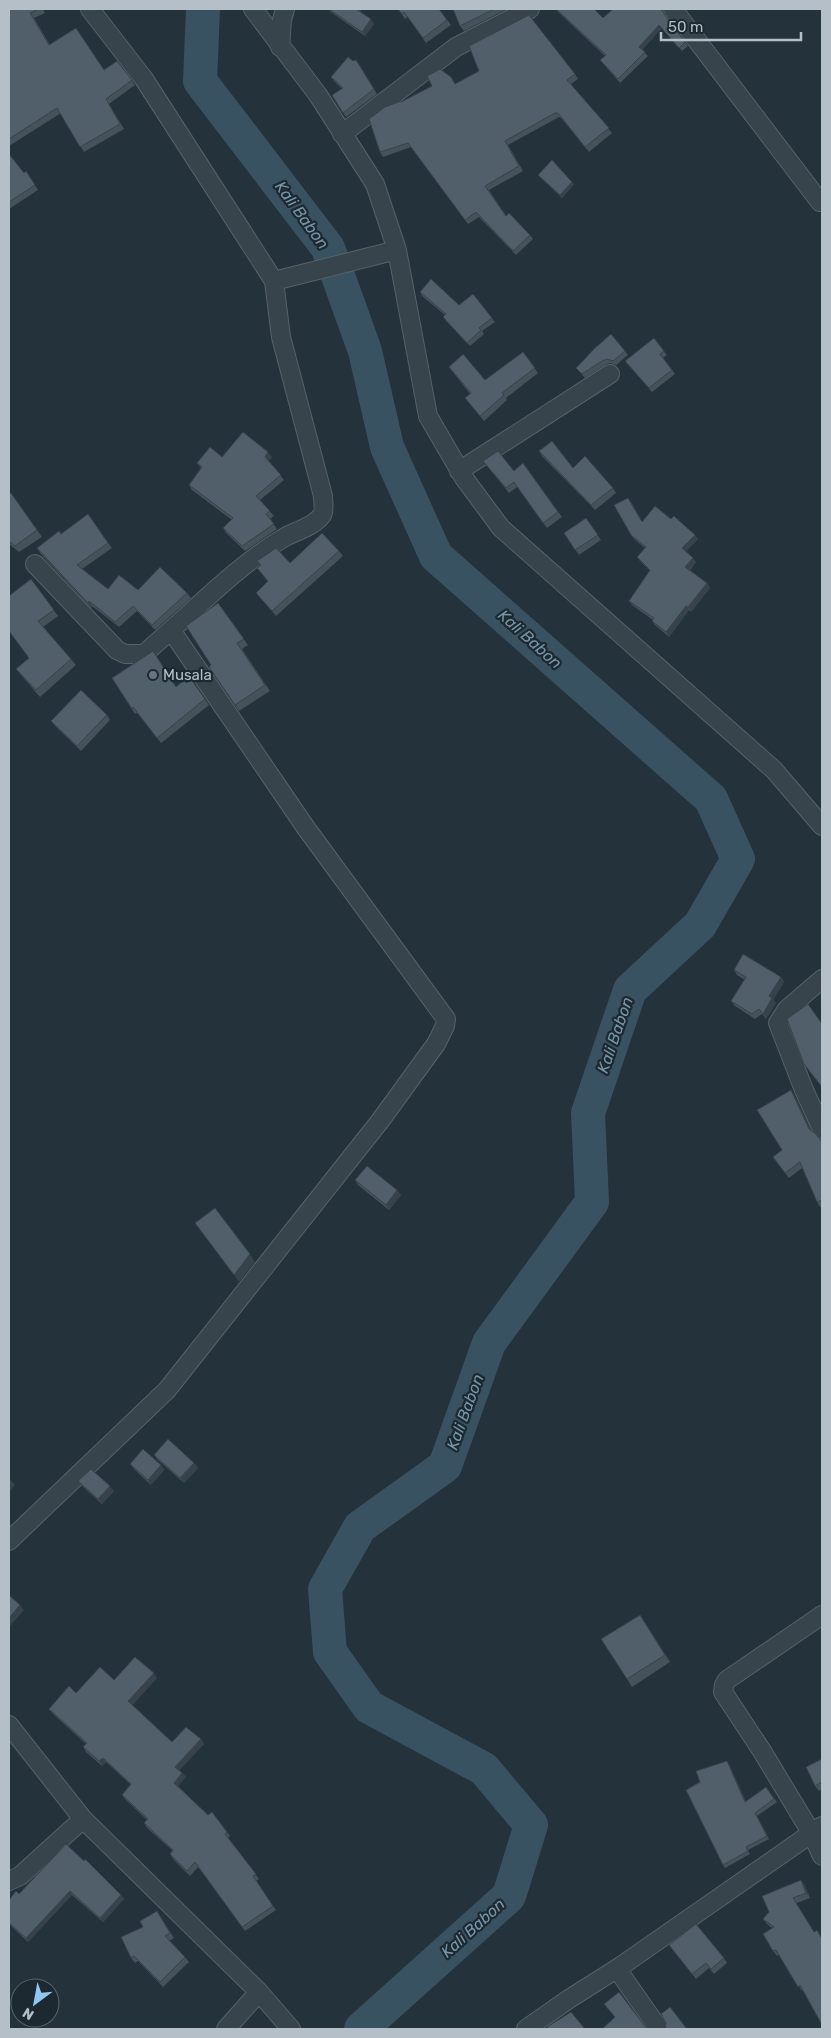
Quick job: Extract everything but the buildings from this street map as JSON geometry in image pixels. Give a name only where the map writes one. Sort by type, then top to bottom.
[{"type":"street","points":[[35,564],[117,650],[125,654],[144,654],[255,557],[315,522],[322,515],[324,509],[323,496],[282,337],[280,279],[144,79],[90,9]]},
{"type":"street","points":[[253,9],[318,95],[375,184],[397,250],[428,416],[459,471],[501,528],[774,770],[822,826]]},
{"type":"street","points":[[280,47],[282,20],[285,9]]},
{"type":"street","points":[[342,134],[456,47],[530,9]]},
{"type":"street","points":[[673,9],[820,202]]},
{"type":"street","points":[[280,279],[397,250]]},
{"type":"street","points":[[459,471],[610,374]]},
{"type":"street","points":[[9,1541],[166,1390],[380,1121],[436,1044],[446,1026],[446,1019],[306,828],[171,630]]},
{"type":"street","points":[[822,979],[787,1009],[778,1023],[804,1090],[822,1129]]},
{"type":"street","points":[[822,1615],[727,1680],[722,1692],[817,1830],[822,1856]]},
{"type":"street","points":[[9,1725],[83,1819],[258,1992],[289,2026]]},
{"type":"street","points":[[9,1882],[20,1876],[83,1819]]},
{"type":"street","points":[[530,2028],[817,1830]]},
{"type":"street","points":[[618,1968],[659,2029]]},
{"type":"street","points":[[226,2029],[258,1992]]},
{"type":"waterway","name":"Kali Babon","points":[[203,9],[200,81],[328,248],[365,351],[387,447],[436,556],[711,799],[738,859],[700,925],[630,990],[588,1113],[592,1202],[489,1343],[445,1466],[360,1527],[325,1589],[330,1652],[369,1707],[484,1769],[531,1825],[509,1896],[361,2029]]},
{"type":"place","name":"Musala","points":[[153,675]]}]
